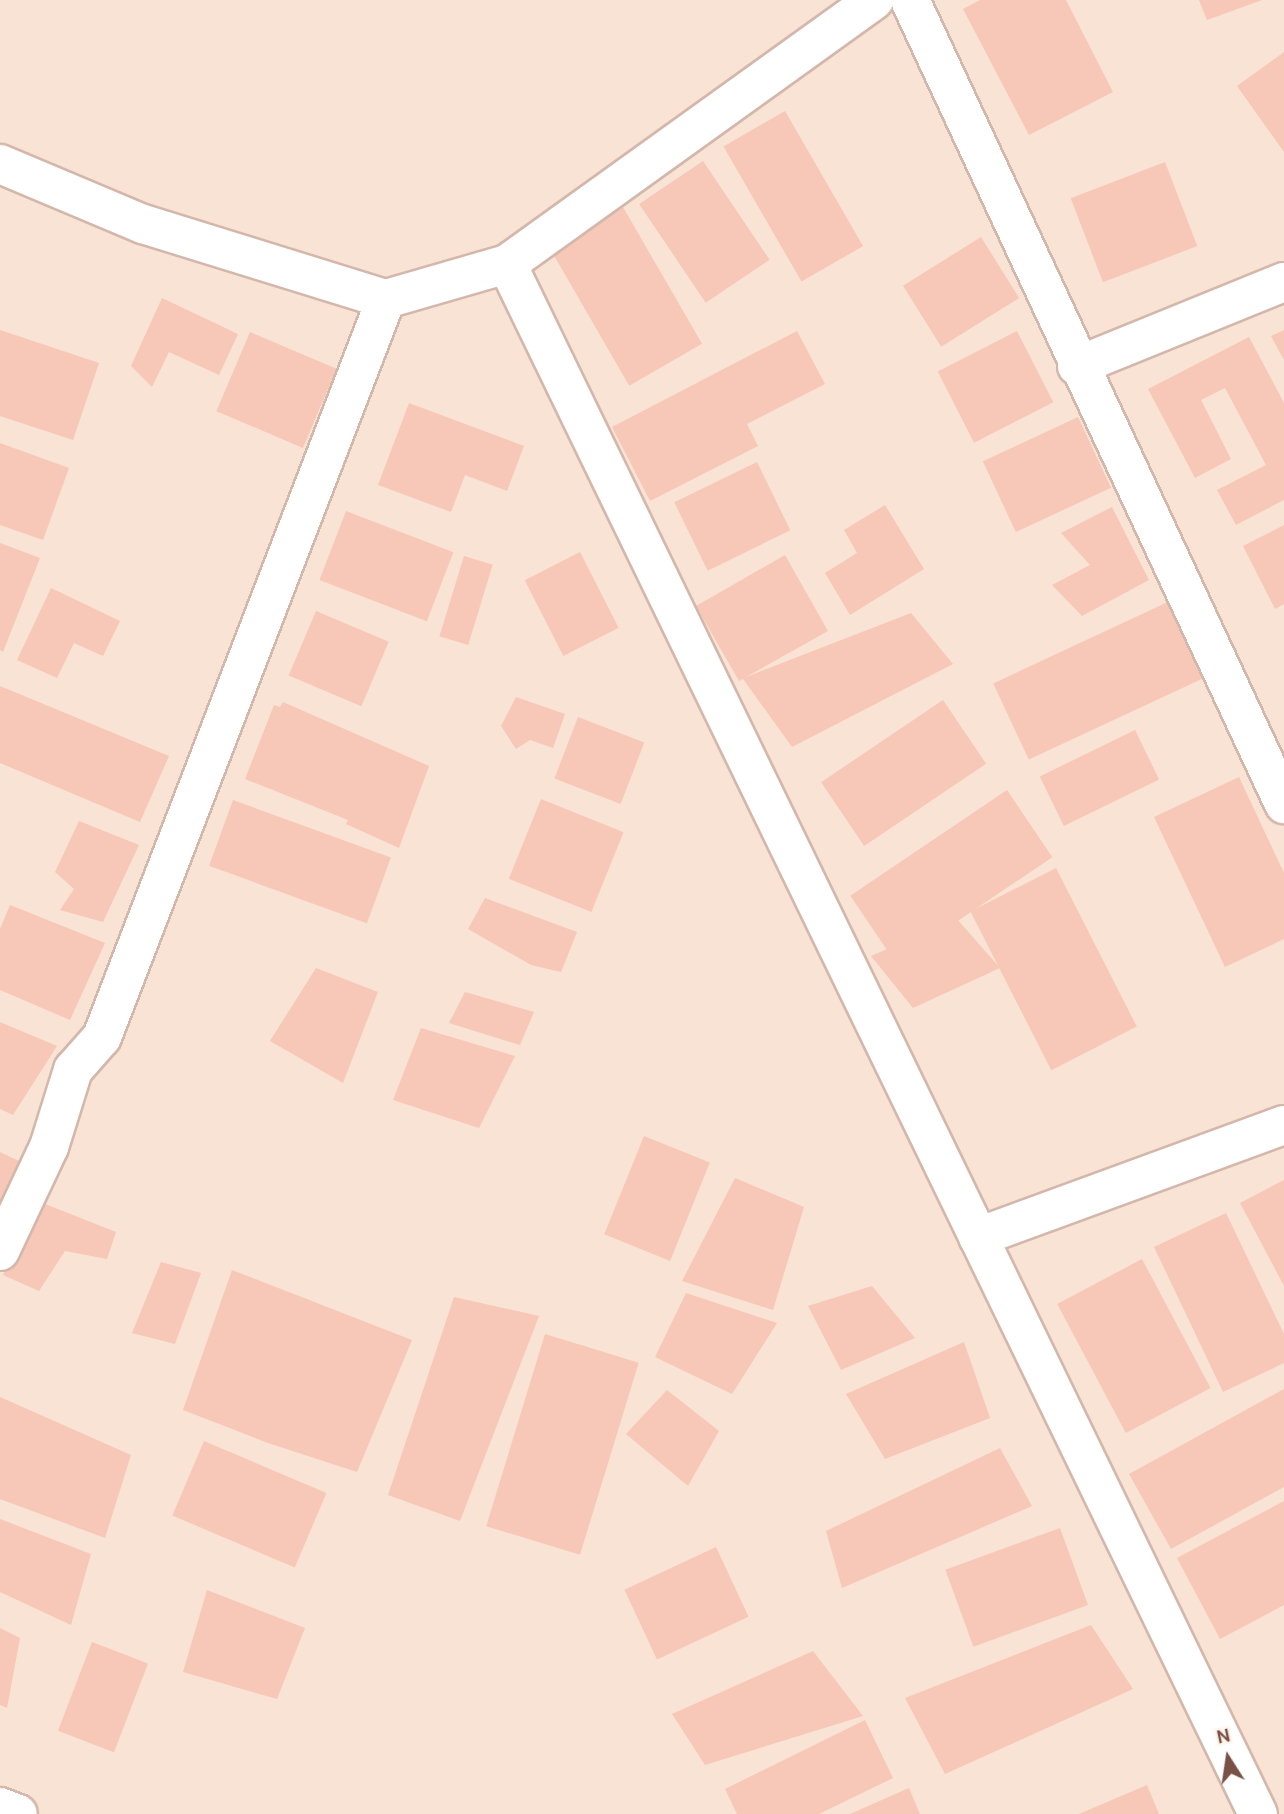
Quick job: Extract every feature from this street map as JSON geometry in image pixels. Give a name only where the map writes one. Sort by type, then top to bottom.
[{"type":"street","points":[[0,164],[143,224],[386,299],[507,264],[874,0]]},
{"type":"street","points":[[910,0],[1077,366],[1284,804]]},
{"type":"street","points":[[507,264],[1258,1814]]},
{"type":"street","points":[[1077,366],[1284,282]]},
{"type":"street","points":[[0,1251],[49,1147],[73,1070],[102,1037],[386,299]]},
{"type":"street","points":[[978,1237],[1284,1125]]},
{"type":"street","points":[[0,1807],[18,1814]]},
{"type":"shaded area","points":[[0,0],[1284,0],[1284,1814],[0,1814]]},
{"type":"building","points":[[980,0],[1066,0],[1113,92],[1029,135],[963,9]]},
{"type":"building","points":[[1199,0],[1262,0],[1207,20]]},
{"type":"building","points":[[1284,52],[1284,152],[1237,86]]},
{"type":"building","points":[[785,111],[863,246],[802,282],[724,146]]},
{"type":"building","points":[[703,161],[770,260],[706,303],[639,204]]},
{"type":"building","points":[[1165,162],[1197,246],[1103,282],[1071,198]]},
{"type":"building","points":[[623,207],[702,344],[629,386],[550,249]]},
{"type":"building","points":[[981,237],[1019,298],[941,347],[903,286]]},
{"type":"building","points":[[162,298],[238,334],[219,375],[169,352],[152,387],[131,366]]},
{"type":"building","points":[[0,330],[99,363],[73,440],[0,416]]},
{"type":"building","points":[[1284,330],[1284,360],[1271,336]]},
{"type":"building","points":[[797,331],[825,384],[747,424],[758,446],[650,501],[612,427]]},
{"type":"building","points":[[1017,331],[1053,402],[974,443],[938,371]]},
{"type":"building","points":[[250,332],[337,369],[303,448],[216,411]]},
{"type":"building","points":[[1249,337],[1284,403],[1284,500],[1236,525],[1217,490],[1266,465],[1225,388],[1201,400],[1231,459],[1195,478],[1148,389]]},
{"type":"building","points":[[409,403],[524,446],[507,491],[465,475],[451,512],[378,485]]},
{"type":"building","points":[[1078,417],[1111,488],[1016,532],[983,461]]},
{"type":"building","points":[[0,443],[69,468],[43,540],[0,525]]},
{"type":"building","points":[[757,462],[790,530],[708,571],[674,502]]},
{"type":"building","points":[[885,505],[924,569],[850,615],[825,573],[857,553],[844,530]]},
{"type":"building","points":[[1112,507],[1149,580],[1082,616],[1052,585],[1090,565],[1061,533]]},
{"type":"building","points":[[346,511],[453,552],[427,621],[319,580]]},
{"type":"building","points":[[1284,525],[1284,604],[1275,609],[1243,546]]},
{"type":"building","points":[[0,543],[40,558],[3,652],[0,650]]},
{"type":"building","points":[[580,552],[619,628],[563,656],[525,580]]},
{"type":"building","points":[[785,555],[828,631],[746,677],[911,613],[953,664],[792,747],[743,679],[739,681],[696,606]]},
{"type":"building","points":[[464,556],[493,565],[468,645],[439,636]]},
{"type":"building","points":[[51,588],[120,621],[103,656],[74,643],[57,678],[17,660]]},
{"type":"building","points":[[1170,601],[1205,677],[1029,760],[993,683]]},
{"type":"building","points":[[316,611],[389,642],[361,706],[289,675]]},
{"type":"building","points":[[0,686],[169,756],[140,822],[0,763]]},
{"type":"building","points":[[516,697],[565,714],[553,748],[530,740],[516,749],[501,726]]},
{"type":"building","points":[[943,700],[986,764],[864,846],[821,782]]},
{"type":"building","points":[[283,702],[429,766],[399,848],[346,824],[348,820],[245,779],[274,705],[280,707]]},
{"type":"building","points":[[578,717],[644,742],[621,804],[554,779]]},
{"type":"building","points":[[1135,730],[1159,779],[1064,826],[1040,776]]},
{"type":"building","points":[[1239,777],[1284,873],[1284,939],[1225,967],[1154,817]]},
{"type":"building","points":[[1007,790],[1052,857],[896,963],[850,896]]},
{"type":"building","points":[[541,799],[624,832],[591,912],[509,879]]},
{"type":"building","points":[[233,800],[391,857],[367,923],[209,866]]},
{"type":"building","points":[[79,821],[139,845],[103,922],[60,910],[74,889],[55,872]]},
{"type":"building","points":[[1056,868],[1137,1027],[1051,1070],[970,912]]},
{"type":"building","points":[[485,898],[577,932],[561,972],[531,965],[468,929]]},
{"type":"building","points":[[10,905],[105,943],[70,1020],[0,990],[0,929]]},
{"type":"building","points":[[957,919],[1000,968],[913,1008],[871,956]]},
{"type":"building","points":[[316,968],[378,992],[343,1083],[270,1041]]},
{"type":"building","points":[[465,992],[534,1012],[520,1045],[449,1023]]},
{"type":"building","points":[[0,1022],[57,1046],[13,1115],[0,1109]]},
{"type":"building","points":[[421,1028],[515,1056],[479,1128],[393,1100]]},
{"type":"building","points":[[644,1136],[710,1163],[670,1261],[604,1234]]},
{"type":"building","points":[[0,1152],[21,1162],[0,1243]]},
{"type":"building","points":[[735,1178],[804,1207],[773,1310],[682,1281]]},
{"type":"building","points":[[1284,1180],[1284,1286],[1240,1203]]},
{"type":"building","points":[[40,1202],[116,1232],[107,1259],[65,1251],[39,1291],[3,1275]]},
{"type":"building","points":[[1226,1213],[1284,1334],[1284,1363],[1223,1392],[1154,1247]]},
{"type":"building","points":[[1142,1259],[1211,1388],[1126,1433],[1057,1304]]},
{"type":"building","points":[[161,1262],[201,1273],[175,1344],[132,1333]]},
{"type":"building","points":[[232,1270],[412,1340],[357,1472],[268,1443],[183,1410]]},
{"type":"building","points":[[872,1286],[915,1338],[841,1370],[808,1306]]},
{"type":"building","points":[[686,1293],[777,1323],[732,1394],[655,1357]]},
{"type":"building","points":[[454,1297],[539,1316],[460,1521],[388,1495]]},
{"type":"building","points":[[545,1334],[639,1363],[580,1555],[486,1526]]},
{"type":"building","points":[[964,1342],[990,1418],[885,1459],[846,1394]]},
{"type":"building","points":[[1284,1389],[1284,1487],[1171,1549],[1129,1474]]},
{"type":"building","points":[[667,1390],[719,1431],[688,1486],[626,1434]]},
{"type":"building","points":[[0,1397],[131,1455],[105,1538],[0,1499]]},
{"type":"building","points":[[204,1441],[326,1493],[295,1568],[172,1516]]},
{"type":"building","points":[[1000,1448],[1032,1506],[842,1588],[826,1531]]},
{"type":"building","points":[[1284,1501],[1284,1605],[1220,1639],[1177,1558]]},
{"type":"building","points":[[0,1519],[91,1554],[71,1625],[0,1592]]},
{"type":"building","points":[[1060,1528],[1088,1605],[973,1647],[945,1570]]},
{"type":"building","points":[[716,1547],[749,1617],[657,1659],[624,1590]]},
{"type":"building","points":[[207,1590],[305,1628],[277,1699],[183,1672]]},
{"type":"building","points":[[1091,1625],[1133,1689],[945,1774],[905,1698]]},
{"type":"building","points":[[0,1628],[20,1638],[7,1708],[0,1705]]},
{"type":"building","points":[[92,1642],[148,1664],[114,1752],[58,1731]]},
{"type":"building","points":[[813,1651],[863,1716],[705,1765],[672,1714]]},
{"type":"building","points":[[865,1720],[893,1778],[819,1814],[737,1814],[725,1789]]},
{"type":"building","points":[[1147,1785],[1159,1814],[1079,1814]]},
{"type":"building","points":[[909,1788],[920,1814],[850,1814]]}]
